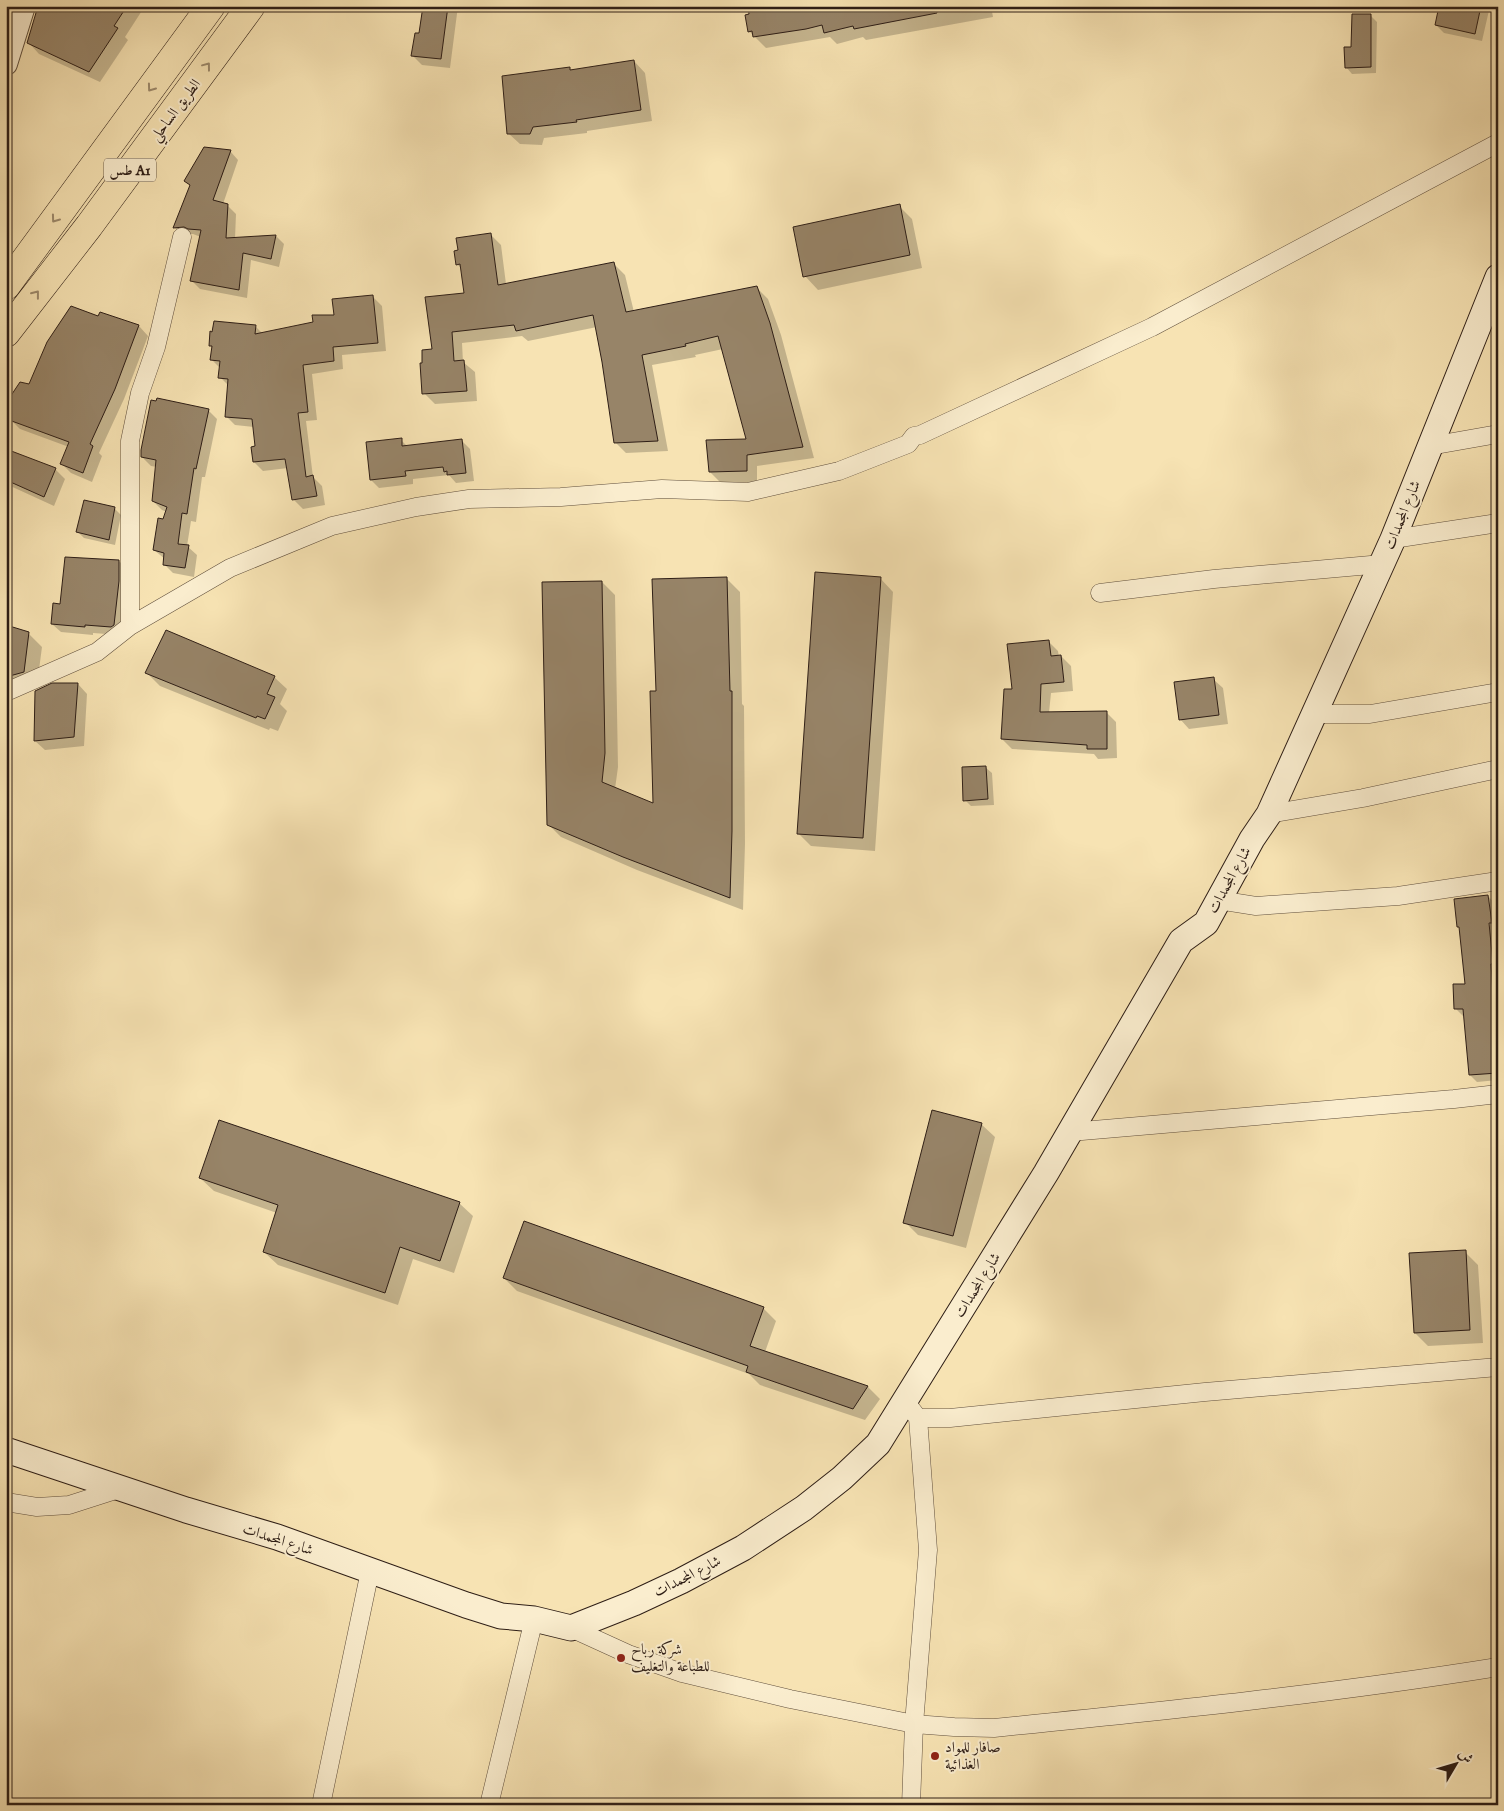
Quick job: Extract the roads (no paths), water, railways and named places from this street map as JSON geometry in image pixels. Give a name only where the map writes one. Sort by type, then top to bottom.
[{"type":"highway","name":"طس A1","points":[[6,286],[211,6]]},
{"type":"highway","name":"الطريق الساحلي","points":[[9,325],[89,226],[252,6]]},
{"type":"main road","name":"شارع المجمدات","points":[[6,1450],[186,1510],[277,1537],[466,1606],[501,1616],[534,1619],[571,1628],[634,1603],[681,1581],[743,1548],[804,1508],[842,1478],[912,1409],[1181,941],[1206,923],[1252,839],[1269,814],[1393,539],[1498,277]]},
{"type":"street","points":[[6,64],[24,6]]},
{"type":"street","points":[[6,692],[97,652],[130,626],[230,568],[332,526],[469,499],[561,497],[662,489],[748,492],[839,471],[908,444],[914,436],[920,435],[1152,327],[1498,143]]},
{"type":"street","points":[[130,626],[130,441],[140,393],[156,347],[182,237]]},
{"type":"street","points":[[1430,446],[1498,434]]},
{"type":"street","points":[[1393,539],[1498,523]]},
{"type":"street","points":[[1100,593],[1214,579],[1382,564]]},
{"type":"street","points":[[1315,714],[1370,714],[1498,692]]},
{"type":"street","points":[[1269,814],[1363,798],[1498,769]]},
{"type":"street","points":[[1218,900],[1256,906],[1294,904],[1398,896],[1498,881]]},
{"type":"street","points":[[1070,1132],[1454,1100],[1498,1094]]},
{"type":"street","points":[[911,1805],[914,1724],[928,1550],[912,1409],[968,1416],[1205,1392],[1498,1367]]},
{"type":"street","points":[[6,1502],[37,1507],[69,1505],[123,1488]]},
{"type":"street","points":[[320,1805],[370,1571]]},
{"type":"street","points":[[489,1805],[534,1619]]},
{"type":"street","points":[[571,1628],[628,1654],[682,1673],[790,1699],[914,1724],[954,1728],[994,1728],[1248,1702],[1401,1683],[1498,1667]]},
{"type":"place","name":"شركة رباح للطباعة والتغليف","points":[[621,1658]]},
{"type":"place","name":"صافار للمواد الغذائية","points":[[935,1756]]}]
